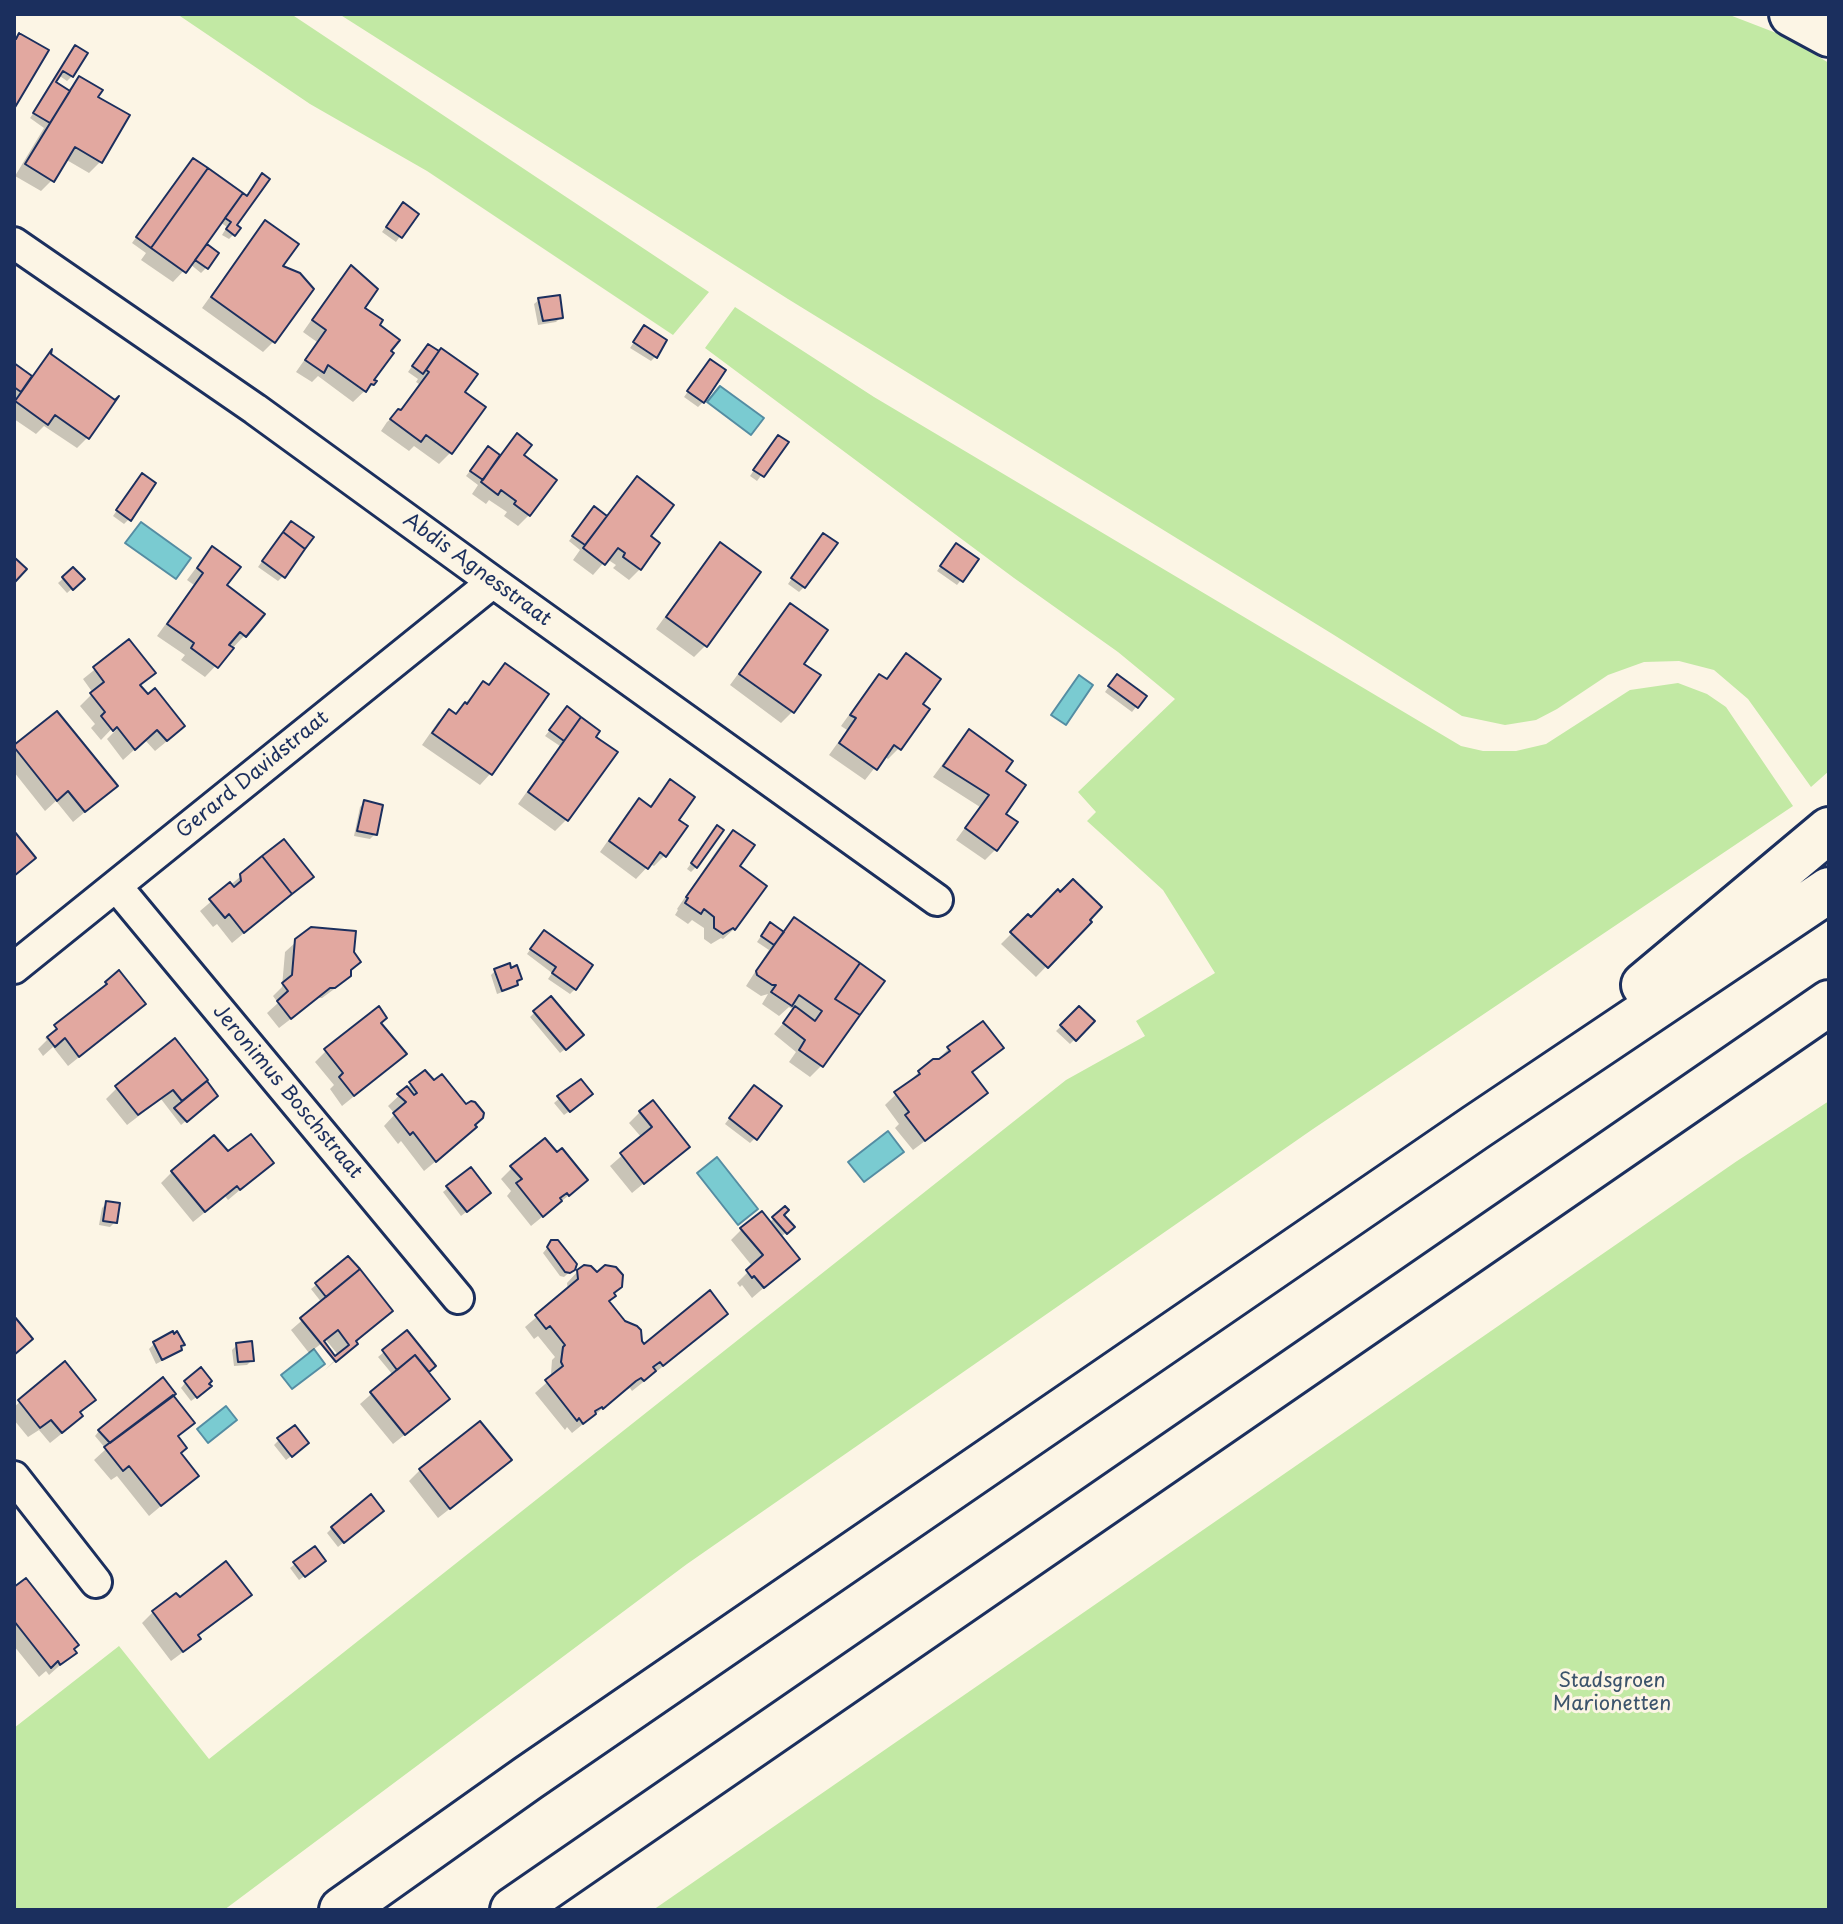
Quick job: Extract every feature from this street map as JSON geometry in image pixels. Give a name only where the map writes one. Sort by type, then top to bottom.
[{"type":"highway","points":[[1792,14],[1829,34]]},
{"type":"highway","points":[[1476,1127],[1820,835]]},
{"type":"highway","points":[[342,1910],[528,1778],[1476,1127],[1829,890]]},
{"type":"highway","points":[[513,1910],[1829,1003]]},
{"type":"street","name":"Abdis Agnesstraat","points":[[14,243],[255,409],[937,900]]},
{"type":"street","name":"Gerard Davidstraat","points":[[14,968],[493,582]]},
{"type":"street","name":"Jeronimus Boschstraat","points":[[116,886],[458,1298]]},
{"type":"street","points":[[14,1477],[96,1582]]},
{"type":"green space","points":[[177,14],[291,14],[709,292],[673,335],[427,171],[310,104]]},
{"type":"green space","points":[[339,14],[1727,14],[1784,36],[1829,63],[1829,771],[1811,787],[1748,699],[1714,670],[1679,661],[1644,662],[1608,675],[1536,720],[1505,725],[1462,716],[788,299]]},
{"type":"green space","points":[[735,307],[874,397],[1461,746],[1483,751],[1516,751],[1546,744],[1630,690],[1678,683],[1707,694],[1726,707],[1793,806],[1313,1129],[687,1564],[224,1910],[14,1910],[14,1728],[119,1646],[209,1759],[1066,1080],[1145,1036],[1136,1021],[1215,973],[1163,890],[1087,821],[1096,812],[1078,792],[1175,699],[1118,652],[705,348]]},
{"type":"green space","name":"Stadsgroen Marionetten","points":[[1829,1101],[1829,1910],[653,1910],[1737,1161]]},
{"type":"water","points":[[720,386],[764,418],[751,435],[707,402]]},
{"type":"water","points":[[141,522],[191,558],[176,579],[125,543]]},
{"type":"water","points":[[1079,675],[1093,685],[1066,725],[1051,715]]},
{"type":"water","points":[[888,1131],[904,1152],[864,1182],[848,1162]]},
{"type":"water","points":[[717,1157],[758,1209],[738,1225],[697,1173]]},
{"type":"water","points":[[314,1349],[325,1364],[292,1389],[281,1375]]},
{"type":"water","points":[[226,1406],[237,1420],[208,1443],[197,1429]]},
{"type":"building","points":[[19,33],[49,50],[14,109],[14,38]]},
{"type":"building","points":[[75,45],[88,53],[73,77],[63,71],[56,82],[70,91],[50,123],[33,113]]},
{"type":"building","points":[[79,76],[103,90],[98,97],[130,115],[102,163],[75,147],[54,182],[25,164]]},
{"type":"building","points":[[193,158],[208,168],[151,248],[136,237]]},
{"type":"building","points":[[208,168],[243,193],[186,273],[151,248]]},
{"type":"building","points":[[262,173],[270,179],[237,225],[241,228],[235,236],[226,229],[231,222],[225,218],[243,193],[247,196]]},
{"type":"building","points":[[403,202],[419,214],[402,238],[386,227]]},
{"type":"building","points":[[265,220],[299,244],[283,266],[300,273],[314,289],[275,343],[211,297]]},
{"type":"building","points":[[207,244],[219,253],[208,269],[195,260]]},
{"type":"building","points":[[351,265],[378,289],[365,308],[383,320],[380,325],[400,340],[374,380],[377,381],[366,392],[328,365],[324,373],[305,360],[326,330],[312,320]]},
{"type":"building","points":[[560,295],[563,318],[543,321],[538,298]]},
{"type":"building","points":[[644,325],[667,340],[657,358],[633,342]]},
{"type":"building","points":[[428,344],[439,351],[423,374],[412,366]]},
{"type":"building","points":[[441,348],[478,374],[465,392],[486,407],[452,454],[426,435],[421,442],[390,419],[398,409],[401,410],[429,372],[426,370]]},
{"type":"building","points":[[52,349],[51,354],[115,400],[119,396],[89,439],[55,415],[48,425],[15,401]]},
{"type":"building","points":[[710,359],[726,370],[704,403],[687,391]]},
{"type":"building","points":[[14,363],[32,376],[21,392],[14,387]]},
{"type":"building","points":[[517,433],[532,445],[524,455],[557,480],[530,516],[501,490],[498,495],[481,482]]},
{"type":"building","points":[[778,435],[789,442],[764,477],[753,470]]},
{"type":"building","points":[[488,446],[500,455],[483,480],[470,471]]},
{"type":"building","points":[[142,473],[156,483],[131,521],[116,510]]},
{"type":"building","points":[[637,476],[674,505],[651,536],[660,543],[641,570],[623,557],[625,553],[618,548],[605,565],[583,548]]},
{"type":"building","points":[[594,506],[607,516],[585,545],[572,536]]},
{"type":"building","points":[[291,521],[314,537],[305,549],[283,532]]},
{"type":"building","points":[[283,532],[305,549],[285,578],[262,561]]},
{"type":"building","points":[[823,533],[838,543],[805,588],[791,578]]},
{"type":"building","points":[[720,542],[761,572],[707,647],[666,617]]},
{"type":"building","points":[[956,543],[979,559],[963,582],[940,566]]},
{"type":"building","points":[[212,546],[241,567],[227,585],[265,614],[246,637],[240,632],[229,645],[234,648],[218,668],[191,648],[194,643],[167,624],[203,573],[197,568]]},
{"type":"building","points":[[15,558],[27,569],[15,582],[14,580]]},
{"type":"building","points":[[73,567],[85,579],[73,590],[62,577]]},
{"type":"building","points":[[790,603],[828,630],[804,664],[821,675],[794,713],[739,674]]},
{"type":"building","points":[[129,639],[156,673],[140,685],[148,694],[155,688],[185,726],[167,741],[157,730],[135,750],[117,727],[113,731],[101,716],[105,712],[90,693],[104,682],[93,667]]},
{"type":"building","points":[[906,653],[941,679],[923,704],[930,709],[901,750],[894,745],[877,770],[839,743],[856,718],[850,715],[879,674],[887,679]]},
{"type":"building","points":[[505,663],[549,694],[492,775],[432,733],[449,709],[456,714],[483,681],[489,685]]},
{"type":"building","points":[[1117,674],[1147,696],[1138,708],[1108,686]]},
{"type":"building","points":[[567,706],[581,717],[564,741],[549,730]]},
{"type":"building","points":[[57,711],[118,786],[85,812],[68,791],[57,801],[14,747]]},
{"type":"building","points":[[581,717],[600,731],[596,737],[618,752],[568,821],[528,792]]},
{"type":"building","points":[[969,729],[1013,761],[1006,771],[1026,785],[1006,814],[1018,822],[997,851],[965,828],[989,795],[943,766]]},
{"type":"building","points":[[670,779],[695,797],[679,820],[688,826],[666,857],[660,852],[648,869],[609,841],[639,798],[651,807]]},
{"type":"building","points":[[364,800],[383,805],[377,835],[357,831]]},
{"type":"building","points":[[717,825],[724,830],[697,868],[691,863]]},
{"type":"building","points":[[733,830],[755,845],[740,866],[767,886],[735,930],[733,928],[723,934],[714,928],[714,917],[704,909],[701,914],[685,903],[686,897]]},
{"type":"building","points":[[14,831],[36,858],[14,876]]},
{"type":"building","points":[[284,839],[314,877],[292,894],[262,856]]},
{"type":"building","points":[[262,856],[292,894],[244,933],[229,914],[225,918],[209,899],[230,882],[234,887],[241,881],[240,874]]},
{"type":"building","points":[[1073,879],[1102,907],[1090,920],[1092,922],[1048,968],[1010,932]]},
{"type":"building","points":[[794,917],[860,963],[835,999],[860,1015],[823,1067],[799,1050],[805,1040],[783,1023],[795,1006],[815,1021],[822,1011],[799,995],[792,1006],[771,992],[776,985],[757,975],[756,971]]},
{"type":"building","points":[[770,922],[784,932],[774,945],[761,936]]},
{"type":"building","points":[[311,927],[356,931],[354,952],[361,962],[351,970],[351,976],[335,988],[330,988],[291,1019],[277,1001],[288,991],[282,983],[292,975],[295,939]]},
{"type":"building","points":[[544,930],[593,965],[576,990],[552,973],[556,967],[530,949]]},
{"type":"building","points":[[510,963],[511,968],[517,965],[522,979],[517,981],[518,985],[502,991],[494,969]]},
{"type":"building","points":[[860,963],[885,981],[860,1015],[835,999]]},
{"type":"building","points":[[119,970],[146,1004],[79,1057],[65,1038],[55,1047],[47,1037],[57,1029],[54,1025],[107,984],[105,982]]},
{"type":"building","points":[[551,996],[584,1035],[566,1050],[533,1011]]},
{"type":"building","points":[[379,1006],[387,1018],[381,1023],[407,1054],[354,1096],[339,1077],[343,1073],[324,1049]]},
{"type":"building","points":[[1079,1006],[1095,1021],[1076,1041],[1060,1025]]},
{"type":"building","points":[[983,1021],[1004,1048],[972,1072],[988,1093],[925,1141],[905,1115],[909,1112],[894,1092],[920,1074],[918,1071],[933,1059],[939,1059],[950,1051],[947,1047]]},
{"type":"building","points":[[175,1038],[208,1080],[182,1101],[173,1090],[138,1115],[115,1086]]},
{"type":"building","points":[[425,1070],[434,1080],[442,1074],[466,1104],[475,1102],[484,1113],[475,1125],[477,1127],[436,1162],[413,1132],[410,1135],[393,1113],[406,1102],[397,1094],[407,1086],[414,1095],[417,1093],[409,1082]]},
{"type":"building","points":[[581,1079],[593,1094],[570,1112],[557,1096]]},
{"type":"building","points":[[207,1081],[218,1096],[187,1122],[174,1108]]},
{"type":"building","points":[[754,1085],[782,1106],[757,1140],[729,1118]]},
{"type":"building","points":[[653,1100],[690,1147],[644,1184],[620,1153],[652,1127],[639,1111]]},
{"type":"building","points":[[251,1134],[274,1163],[240,1190],[237,1186],[205,1212],[171,1171],[214,1135],[228,1151]]},
{"type":"building","points":[[545,1138],[557,1152],[562,1148],[588,1180],[569,1196],[567,1193],[560,1198],[562,1201],[543,1217],[516,1183],[522,1179],[510,1166]]},
{"type":"building","points":[[471,1167],[491,1193],[467,1212],[446,1186]]},
{"type":"building","points":[[106,1201],[120,1203],[117,1223],[103,1221]]},
{"type":"building","points":[[785,1206],[789,1210],[784,1215],[795,1227],[787,1234],[772,1217]]},
{"type":"building","points":[[762,1211],[800,1259],[764,1288],[746,1270],[763,1255],[740,1228]]},
{"type":"building","points":[[551,1240],[558,1240],[577,1264],[575,1270],[565,1272],[547,1247]]},
{"type":"building","points":[[348,1256],[360,1269],[326,1297],[315,1283]]},
{"type":"building","points":[[584,1265],[591,1266],[597,1272],[605,1265],[616,1267],[623,1275],[622,1287],[609,1301],[625,1321],[641,1330],[644,1344],[710,1290],[728,1314],[663,1366],[660,1362],[653,1367],[656,1371],[644,1381],[641,1378],[636,1381],[603,1409],[595,1411],[596,1414],[583,1424],[579,1418],[577,1421],[545,1380],[563,1366],[565,1345],[550,1326],[546,1329],[535,1315],[578,1279],[577,1270]]},
{"type":"building","points":[[360,1269],[393,1311],[336,1362],[300,1318]],"holes":[[[338,1330],[349,1345],[335,1356],[324,1341]]]},
{"type":"building","points":[[14,1316],[33,1339],[14,1355]]},
{"type":"building","points":[[407,1330],[436,1366],[429,1372],[415,1355],[397,1370],[382,1350]]},
{"type":"building","points":[[173,1331],[174,1334],[177,1331],[185,1345],[181,1346],[182,1350],[162,1360],[153,1342]]},
{"type":"building","points":[[252,1341],[254,1361],[238,1362],[236,1343]]},
{"type":"building","points":[[415,1355],[450,1399],[405,1435],[370,1392]]},
{"type":"building","points":[[65,1361],[96,1400],[80,1412],[83,1416],[62,1433],[51,1420],[40,1428],[18,1400]]},
{"type":"building","points":[[201,1367],[212,1381],[209,1384],[212,1386],[197,1398],[184,1381]]},
{"type":"building","points":[[163,1377],[176,1394],[110,1443],[98,1430]]},
{"type":"building","points":[[173,1395],[195,1423],[178,1436],[187,1448],[181,1453],[199,1476],[161,1506],[129,1466],[123,1471],[104,1447]]},
{"type":"building","points":[[480,1421],[512,1460],[450,1509],[419,1469]]},
{"type":"building","points":[[295,1425],[309,1443],[292,1457],[277,1438]]},
{"type":"building","points":[[371,1494],[384,1511],[344,1543],[331,1527]]},
{"type":"building","points":[[315,1546],[326,1561],[305,1577],[293,1562]]},
{"type":"building","points":[[226,1561],[252,1595],[198,1635],[201,1639],[183,1652],[152,1611],[176,1593],[180,1597]]},
{"type":"building","points":[[26,1578],[79,1645],[74,1649],[77,1653],[60,1665],[58,1661],[51,1668],[14,1621],[14,1587]]}]
